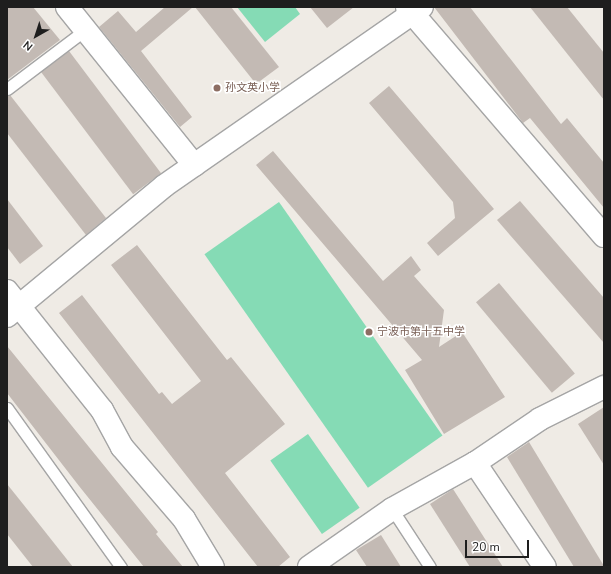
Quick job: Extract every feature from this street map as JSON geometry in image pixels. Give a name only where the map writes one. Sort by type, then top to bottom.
[{"type":"street","points":[[67,7],[194,165]]},
{"type":"street","points":[[212,567],[184,519],[122,448],[102,410],[12,304],[194,165],[414,9],[604,236]]},
{"type":"street","points":[[321,563],[392,509],[475,463],[540,419],[604,388]]},
{"type":"street","points":[[475,463],[545,567]]},
{"type":"lane","points":[[7,89],[85,30]]},
{"type":"lane","points":[[7,408],[120,567]]},
{"type":"lane","points":[[392,509],[430,567]]},
{"type":"green space","points":[[237,7],[295,7],[300,14],[265,42]]},
{"type":"green space","points":[[279,202],[442,435],[368,488],[204,254]]},
{"type":"green space","points":[[308,434],[360,508],[322,534],[270,460]]},
{"type":"building","points":[[7,7],[33,7],[60,40],[7,80]]},
{"type":"building","points":[[165,7],[193,7],[141,51],[192,117],[180,127],[99,27],[118,11],[136,32]]},
{"type":"building","points":[[195,7],[231,7],[279,67],[256,84]]},
{"type":"building","points":[[310,7],[354,7],[327,28]]},
{"type":"building","points":[[434,7],[470,7],[561,124],[567,118],[604,163],[604,208],[530,118],[523,123]]},
{"type":"building","points":[[530,7],[567,7],[604,53],[604,100]]},
{"type":"building","points":[[69,51],[161,173],[133,194],[41,72]]},
{"type":"building","points":[[389,86],[494,209],[438,256],[427,243],[455,218],[453,202],[369,103]]},
{"type":"building","points":[[10,95],[106,218],[86,235],[7,133],[7,96]]},
{"type":"building","points":[[273,151],[383,281],[411,256],[421,270],[414,276],[444,310],[439,347],[462,332],[505,397],[444,434],[405,370],[422,360],[256,165]]},
{"type":"building","points":[[7,199],[43,246],[20,264],[7,247]]},
{"type":"building","points":[[520,201],[604,298],[604,343],[497,220]]},
{"type":"building","points":[[137,245],[227,360],[231,357],[285,424],[225,473],[290,557],[278,567],[258,567],[59,313],[82,295],[159,394],[162,392],[172,404],[201,381],[111,265]]},
{"type":"building","points":[[499,283],[575,373],[552,393],[476,302]]},
{"type":"building","points":[[7,346],[158,532],[156,534],[183,567],[144,567],[79,486],[7,393]]},
{"type":"building","points":[[604,407],[604,465],[578,424]]},
{"type":"building","points":[[529,442],[604,567],[574,567],[507,457]]},
{"type":"building","points":[[7,484],[73,567],[33,567],[7,534]]},
{"type":"building","points":[[453,489],[503,567],[470,567],[430,504]]},
{"type":"building","points":[[381,535],[401,567],[367,567],[356,550]]},
{"type":"place","name":"孙文英小学","points":[[217,88]]},
{"type":"place","name":"宁波市第十五中学","points":[[369,332]]}]
